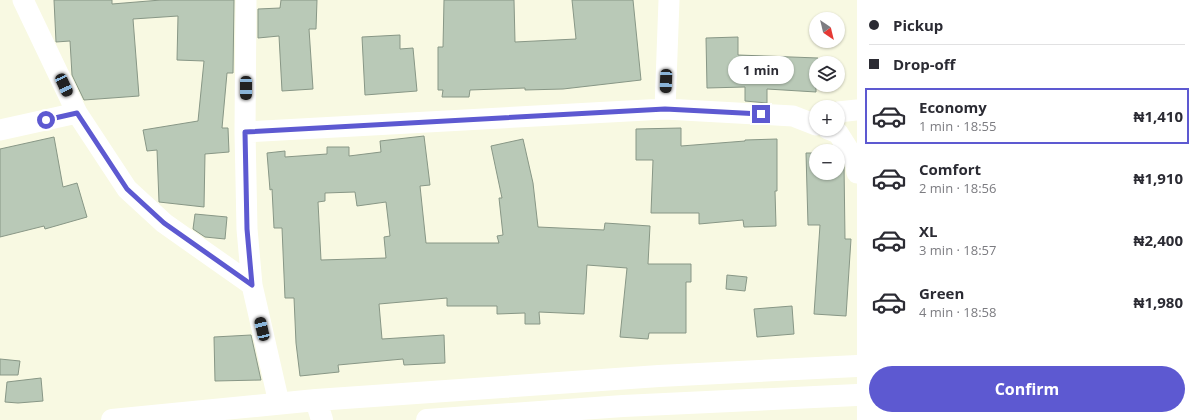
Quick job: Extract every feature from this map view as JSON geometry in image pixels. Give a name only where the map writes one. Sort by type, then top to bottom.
[{"type":"main road","points":[[112,420],[279,403],[319,410],[659,376],[857,366]]},
{"type":"main road","points":[[427,420],[491,418],[623,406],[857,395]]},
{"type":"street","points":[[23,0],[77,113],[127,189],[164,223],[252,285]]},
{"type":"street","points":[[246,0],[245,132],[247,229],[252,285],[279,403]]},
{"type":"street","points":[[665,109],[671,3]]},
{"type":"street","points":[[245,132],[665,109],[793,116],[809,115]]},
{"type":"street","points":[[845,111],[857,110]]},
{"type":"street","points":[[0,130],[77,113]]},
{"type":"street","points":[[793,116],[809,122]]},
{"type":"street","points":[[840,136],[855,160],[857,173]]},
{"type":"building","points":[[54,0],[112,0],[112,4],[161,0],[234,0],[233,73],[227,73],[222,128],[228,128],[229,152],[205,154],[204,207],[159,202],[157,150],[147,151],[143,130],[198,121],[204,61],[177,60],[178,16],[133,19],[139,96],[84,100],[72,75],[70,41],[56,42]]},
{"type":"building","points":[[281,0],[317,0],[316,29],[309,29],[313,89],[282,91],[279,36],[258,38],[258,9],[280,8]]},
{"type":"building","points":[[444,0],[514,0],[515,42],[576,39],[572,0],[633,0],[641,80],[563,89],[525,90],[525,88],[470,90],[469,97],[442,97],[443,90],[438,90],[438,47],[443,47]]},
{"type":"building","points":[[400,35],[400,49],[413,48],[417,91],[365,95],[362,37]]},
{"type":"building","points":[[738,37],[738,55],[809,58],[809,92],[767,89],[767,103],[745,101],[745,87],[707,88],[706,38]]},
{"type":"building","points":[[681,128],[681,146],[745,140],[777,139],[777,191],[775,191],[776,226],[744,227],[743,220],[699,224],[699,213],[651,213],[653,160],[636,160],[636,129]]},
{"type":"building","points":[[424,136],[430,185],[420,186],[426,243],[499,243],[497,236],[503,235],[499,198],[502,198],[491,146],[523,139],[533,183],[538,227],[604,230],[605,223],[650,226],[648,264],[691,264],[691,282],[686,282],[686,333],[649,333],[648,339],[620,337],[627,268],[587,265],[584,314],[539,312],[540,324],[525,324],[525,313],[497,314],[497,306],[447,306],[447,298],[379,304],[382,339],[444,335],[445,363],[404,365],[403,359],[338,365],[339,372],[300,376],[296,343],[294,298],[285,298],[282,228],[274,228],[272,189],[270,190],[267,153],[285,151],[285,157],[327,154],[327,147],[349,147],[349,156],[381,152],[380,141]],"holes":[[[355,192],[357,206],[386,202],[390,236],[384,237],[386,258],[321,260],[318,202],[325,201],[325,193]]]},
{"type":"building","points":[[54,137],[63,187],[77,183],[87,217],[45,229],[44,226],[0,237],[0,149]]},
{"type":"building","points":[[806,153],[809,153],[809,180],[844,180],[845,239],[851,239],[846,316],[814,314],[820,225],[808,225]]},
{"type":"building","points":[[195,214],[227,217],[225,239],[205,237],[193,229]]},
{"type":"building","points":[[727,275],[747,277],[745,291],[726,289]]},
{"type":"building","points":[[792,306],[794,334],[757,337],[754,309]]},
{"type":"building","points":[[251,335],[261,380],[215,381],[214,337]]},
{"type":"building","points":[[0,359],[20,361],[18,375],[0,375]]},
{"type":"building","points":[[41,378],[43,401],[18,403],[5,402],[7,382]]},
{"type":"route","points":[[46,120],[77,113],[127,189],[164,223],[252,285],[247,229],[245,132],[665,109],[761,114]]}]
